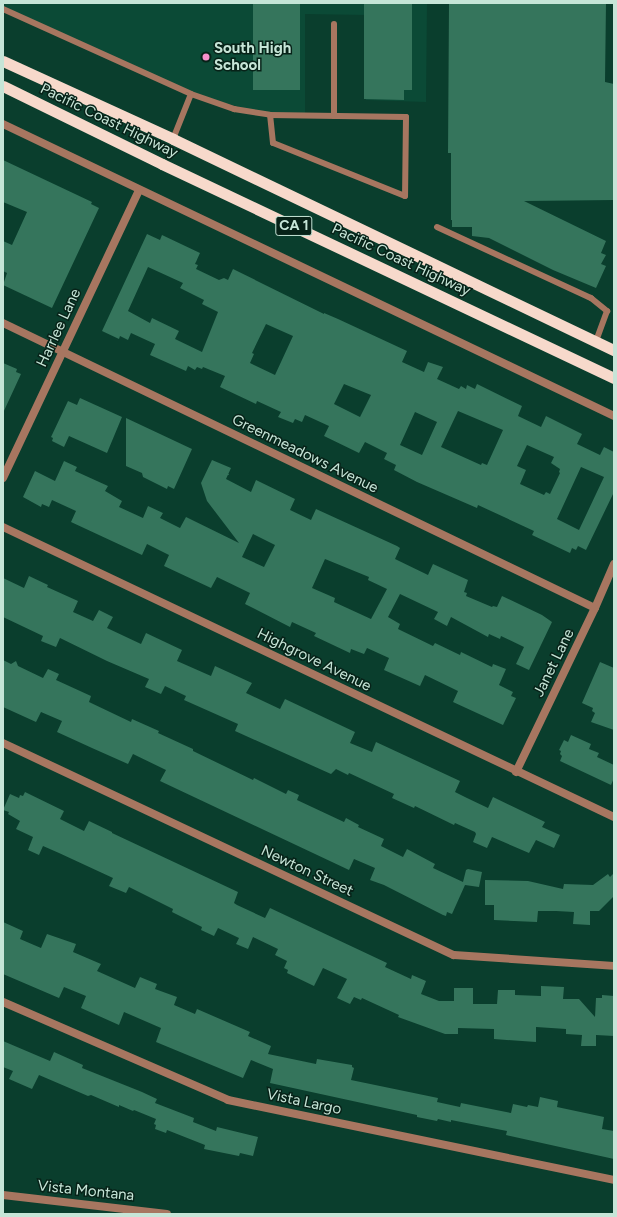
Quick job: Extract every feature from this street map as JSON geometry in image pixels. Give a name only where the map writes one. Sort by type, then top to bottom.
[{"type":"highway","name":"Pacific Coast Highway","points":[[3,61],[173,139],[614,350]]},
{"type":"highway","name":"Pacific Coast Highway","points":[[3,86],[162,164],[614,378]]},
{"type":"street","points":[[3,124],[614,416]]},
{"type":"street","name":"Harrlee Lane","points":[[3,478],[139,190]]},
{"type":"street","name":"Greenmeadows Avenue","points":[[3,323],[595,608]]},
{"type":"street","name":"Highgrove Avenue","points":[[3,527],[516,772],[614,817]]},
{"type":"street","name":"Janet Lane","points":[[516,772],[595,608],[614,564]]},
{"type":"street","name":"Newton Street","points":[[3,743],[454,955],[614,966]]},
{"type":"street","name":"Vista Largo","points":[[3,1002],[228,1100],[614,1180]]},
{"type":"street","name":"Vista Montana","points":[[3,1195],[167,1214]]},
{"type":"lane","points":[[3,10],[191,94],[234,109],[270,115],[406,117],[405,196],[273,144],[270,115]]},
{"type":"lane","points":[[334,24],[334,116]]},
{"type":"lane","points":[[173,139],[191,94]]},
{"type":"lane","points":[[437,227],[592,298],[607,311],[614,314]]},
{"type":"lane","points":[[596,341],[607,311]]},
{"type":"shaded area","name":"South High School","points":[[3,3],[427,3],[426,102],[366,100],[366,15],[305,14],[305,116],[270,115],[191,94],[3,9]]},
{"type":"building","points":[[253,3],[300,3],[300,90],[253,90]]},
{"type":"building","points":[[364,3],[412,3],[412,90],[404,90],[404,100],[364,99]]},
{"type":"building","points":[[449,3],[606,3],[605,82],[614,84],[614,200],[524,201],[606,241],[601,253],[606,255],[601,264],[606,266],[596,288],[553,270],[489,238],[472,236],[472,227],[452,227],[451,153],[448,153]]},
{"type":"building","points":[[3,160],[92,202],[91,204],[99,208],[52,308],[3,285],[7,273],[3,271],[3,241],[12,245],[27,212],[3,202]]},
{"type":"building","points":[[147,234],[160,240],[162,235],[200,253],[195,264],[198,265],[196,269],[219,280],[224,278],[228,280],[233,269],[324,314],[407,351],[402,362],[424,372],[428,362],[443,367],[437,379],[459,389],[461,386],[466,389],[467,385],[475,389],[477,384],[522,406],[518,416],[541,427],[546,416],[582,434],[577,444],[600,455],[604,447],[614,452],[614,492],[586,550],[578,546],[576,550],[572,548],[570,553],[532,535],[534,531],[478,505],[477,508],[417,482],[394,470],[396,465],[384,459],[387,453],[365,442],[359,453],[324,436],[329,426],[305,415],[302,422],[295,419],[293,423],[278,417],[281,412],[257,401],[256,404],[220,387],[225,376],[203,367],[202,369],[197,367],[195,370],[188,366],[186,371],[150,355],[155,344],[131,333],[128,340],[120,336],[119,339],[102,331]],"holes":[[[148,267],[183,283],[180,288],[204,300],[202,304],[218,312],[202,352],[175,339],[179,331],[152,318],[150,323],[128,311]],[[266,324],[293,336],[275,375],[250,363],[254,354],[252,353]],[[344,384],[371,395],[360,417],[334,404]],[[458,411],[503,430],[487,465],[482,463],[481,465],[441,447]],[[415,412],[437,422],[422,455],[400,445]],[[527,445],[554,457],[551,463],[560,469],[560,473],[550,494],[546,492],[544,495],[520,484],[526,470],[517,466]],[[581,467],[604,477],[579,530],[557,519]]]},
{"type":"building","points":[[3,363],[17,369],[16,372],[21,374],[3,413]]},
{"type":"building","points":[[80,398],[122,417],[107,453],[69,436],[64,447],[52,441],[53,438],[51,437],[68,401],[77,405]]},
{"type":"building","points":[[126,418],[192,449],[174,489],[168,486],[167,489],[143,477],[142,473],[126,466]]},
{"type":"building","points":[[212,460],[231,468],[226,479],[251,492],[256,480],[295,499],[290,510],[311,520],[316,509],[397,546],[400,548],[395,559],[428,575],[433,564],[468,580],[464,592],[467,593],[466,596],[492,607],[497,607],[502,596],[542,615],[552,622],[529,670],[516,664],[524,647],[501,636],[500,639],[489,634],[488,637],[451,617],[447,626],[434,619],[438,612],[400,594],[388,617],[400,624],[398,629],[433,646],[435,643],[460,655],[461,652],[492,667],[493,664],[506,669],[499,685],[513,692],[511,696],[516,698],[503,725],[453,702],[458,691],[425,675],[420,686],[384,670],[389,658],[367,648],[364,654],[351,649],[350,653],[314,636],[316,633],[292,622],[290,627],[245,604],[250,593],[217,577],[211,588],[164,566],[169,555],[147,544],[142,555],[71,522],[76,511],[52,500],[49,507],[42,504],[41,507],[23,497],[35,471],[55,481],[64,461],[77,467],[75,471],[108,486],[105,491],[122,501],[119,507],[143,518],[148,506],[163,513],[160,518],[180,528],[186,517],[239,543],[207,501],[201,483]],"holes":[[[253,534],[275,545],[264,567],[242,557]],[[325,559],[369,577],[368,580],[387,589],[371,619],[334,602],[335,598],[312,588]]]},
{"type":"building","points":[[29,576],[48,585],[47,587],[78,601],[73,612],[93,621],[99,610],[113,617],[107,628],[141,644],[146,633],[182,650],[177,661],[211,676],[215,666],[252,683],[246,693],[280,709],[285,699],[355,732],[350,743],[372,752],[376,742],[460,781],[455,792],[488,808],[493,797],[545,822],[542,827],[560,835],[554,848],[536,840],[529,853],[492,837],[487,848],[473,842],[476,834],[475,832],[455,823],[454,825],[415,806],[414,808],[392,798],[394,794],[349,773],[348,775],[336,769],[331,774],[235,731],[238,724],[184,700],[186,696],[165,686],[161,694],[145,687],[149,679],[107,661],[60,638],[56,647],[41,641],[43,636],[3,617],[3,578],[24,588]]},
{"type":"building","points":[[3,660],[11,664],[16,661],[18,666],[43,678],[48,669],[59,674],[56,680],[91,696],[89,702],[131,722],[132,719],[159,731],[158,733],[253,780],[254,778],[286,794],[288,790],[299,795],[297,800],[344,822],[346,818],[359,825],[358,827],[384,839],[381,846],[403,857],[407,849],[435,864],[433,868],[463,882],[466,870],[468,869],[482,872],[479,887],[465,885],[452,914],[447,912],[446,916],[443,915],[384,885],[370,880],[375,868],[354,859],[349,870],[160,781],[166,770],[133,754],[128,764],[57,732],[62,721],[41,712],[36,722],[3,707]]},
{"type":"building","points":[[600,662],[614,668],[614,730],[591,722],[595,713],[592,711],[593,708],[582,703]]},
{"type":"building","points":[[571,735],[591,744],[589,749],[599,753],[597,757],[614,765],[614,778],[611,785],[560,761],[562,756],[560,754],[561,751],[559,750],[564,740],[568,742]]},
{"type":"building","points":[[25,792],[64,811],[60,819],[84,831],[89,821],[238,892],[234,903],[237,905],[265,918],[270,908],[387,963],[385,967],[411,979],[412,975],[426,981],[421,994],[439,1001],[454,1001],[454,988],[473,988],[473,1004],[497,1004],[498,990],[515,990],[515,995],[541,996],[541,986],[564,987],[563,999],[579,999],[595,1017],[596,998],[602,998],[602,995],[614,996],[614,1036],[596,1035],[596,1046],[581,1046],[582,1035],[566,1034],[566,1029],[536,1027],[536,1042],[494,1039],[494,1029],[458,1028],[458,1034],[445,1034],[398,1017],[399,1015],[362,998],[361,1000],[354,997],[350,1004],[337,998],[347,979],[323,968],[314,986],[287,973],[288,970],[284,968],[287,961],[275,955],[278,949],[253,937],[248,949],[236,944],[239,938],[218,928],[214,936],[201,930],[202,927],[172,912],[173,909],[129,887],[126,893],[109,886],[113,878],[59,853],[43,846],[39,855],[28,850],[33,837],[16,829],[20,821],[8,814],[9,812],[3,810],[10,794],[19,798],[20,795],[23,796]]},
{"type":"building","points":[[614,873],[614,896],[599,911],[590,911],[590,925],[573,924],[574,912],[556,911],[538,911],[537,922],[494,920],[494,905],[485,905],[485,880],[528,881],[563,889],[564,884],[593,885],[608,874],[610,877]]},
{"type":"building","points":[[3,922],[23,931],[20,939],[41,948],[47,934],[76,944],[73,952],[101,964],[97,971],[135,988],[140,977],[157,984],[155,989],[177,997],[174,1005],[195,1014],[197,1009],[250,1032],[248,1036],[271,1046],[268,1054],[316,1064],[317,1059],[352,1065],[354,1068],[351,1080],[438,1098],[437,1102],[460,1107],[461,1103],[511,1113],[513,1104],[527,1107],[528,1105],[538,1107],[540,1097],[558,1101],[557,1107],[604,1117],[602,1129],[614,1131],[614,1159],[506,1135],[507,1131],[451,1120],[451,1122],[438,1119],[437,1121],[417,1117],[417,1115],[270,1083],[273,1069],[251,1060],[243,1078],[156,1042],[161,1028],[124,1012],[119,1025],[81,1008],[86,996],[64,987],[59,998],[3,974]]},
{"type":"building","points":[[3,1041],[50,1061],[54,1052],[83,1065],[82,1068],[157,1099],[155,1103],[194,1118],[193,1122],[216,1131],[217,1127],[258,1137],[253,1156],[240,1153],[239,1156],[204,1149],[205,1145],[167,1130],[166,1133],[155,1129],[156,1125],[154,1124],[156,1119],[119,1105],[119,1107],[91,1095],[88,1096],[39,1075],[32,1089],[9,1079],[13,1071],[3,1067]]},
{"type":"place","name":"South High School","points":[[206,57]]}]
